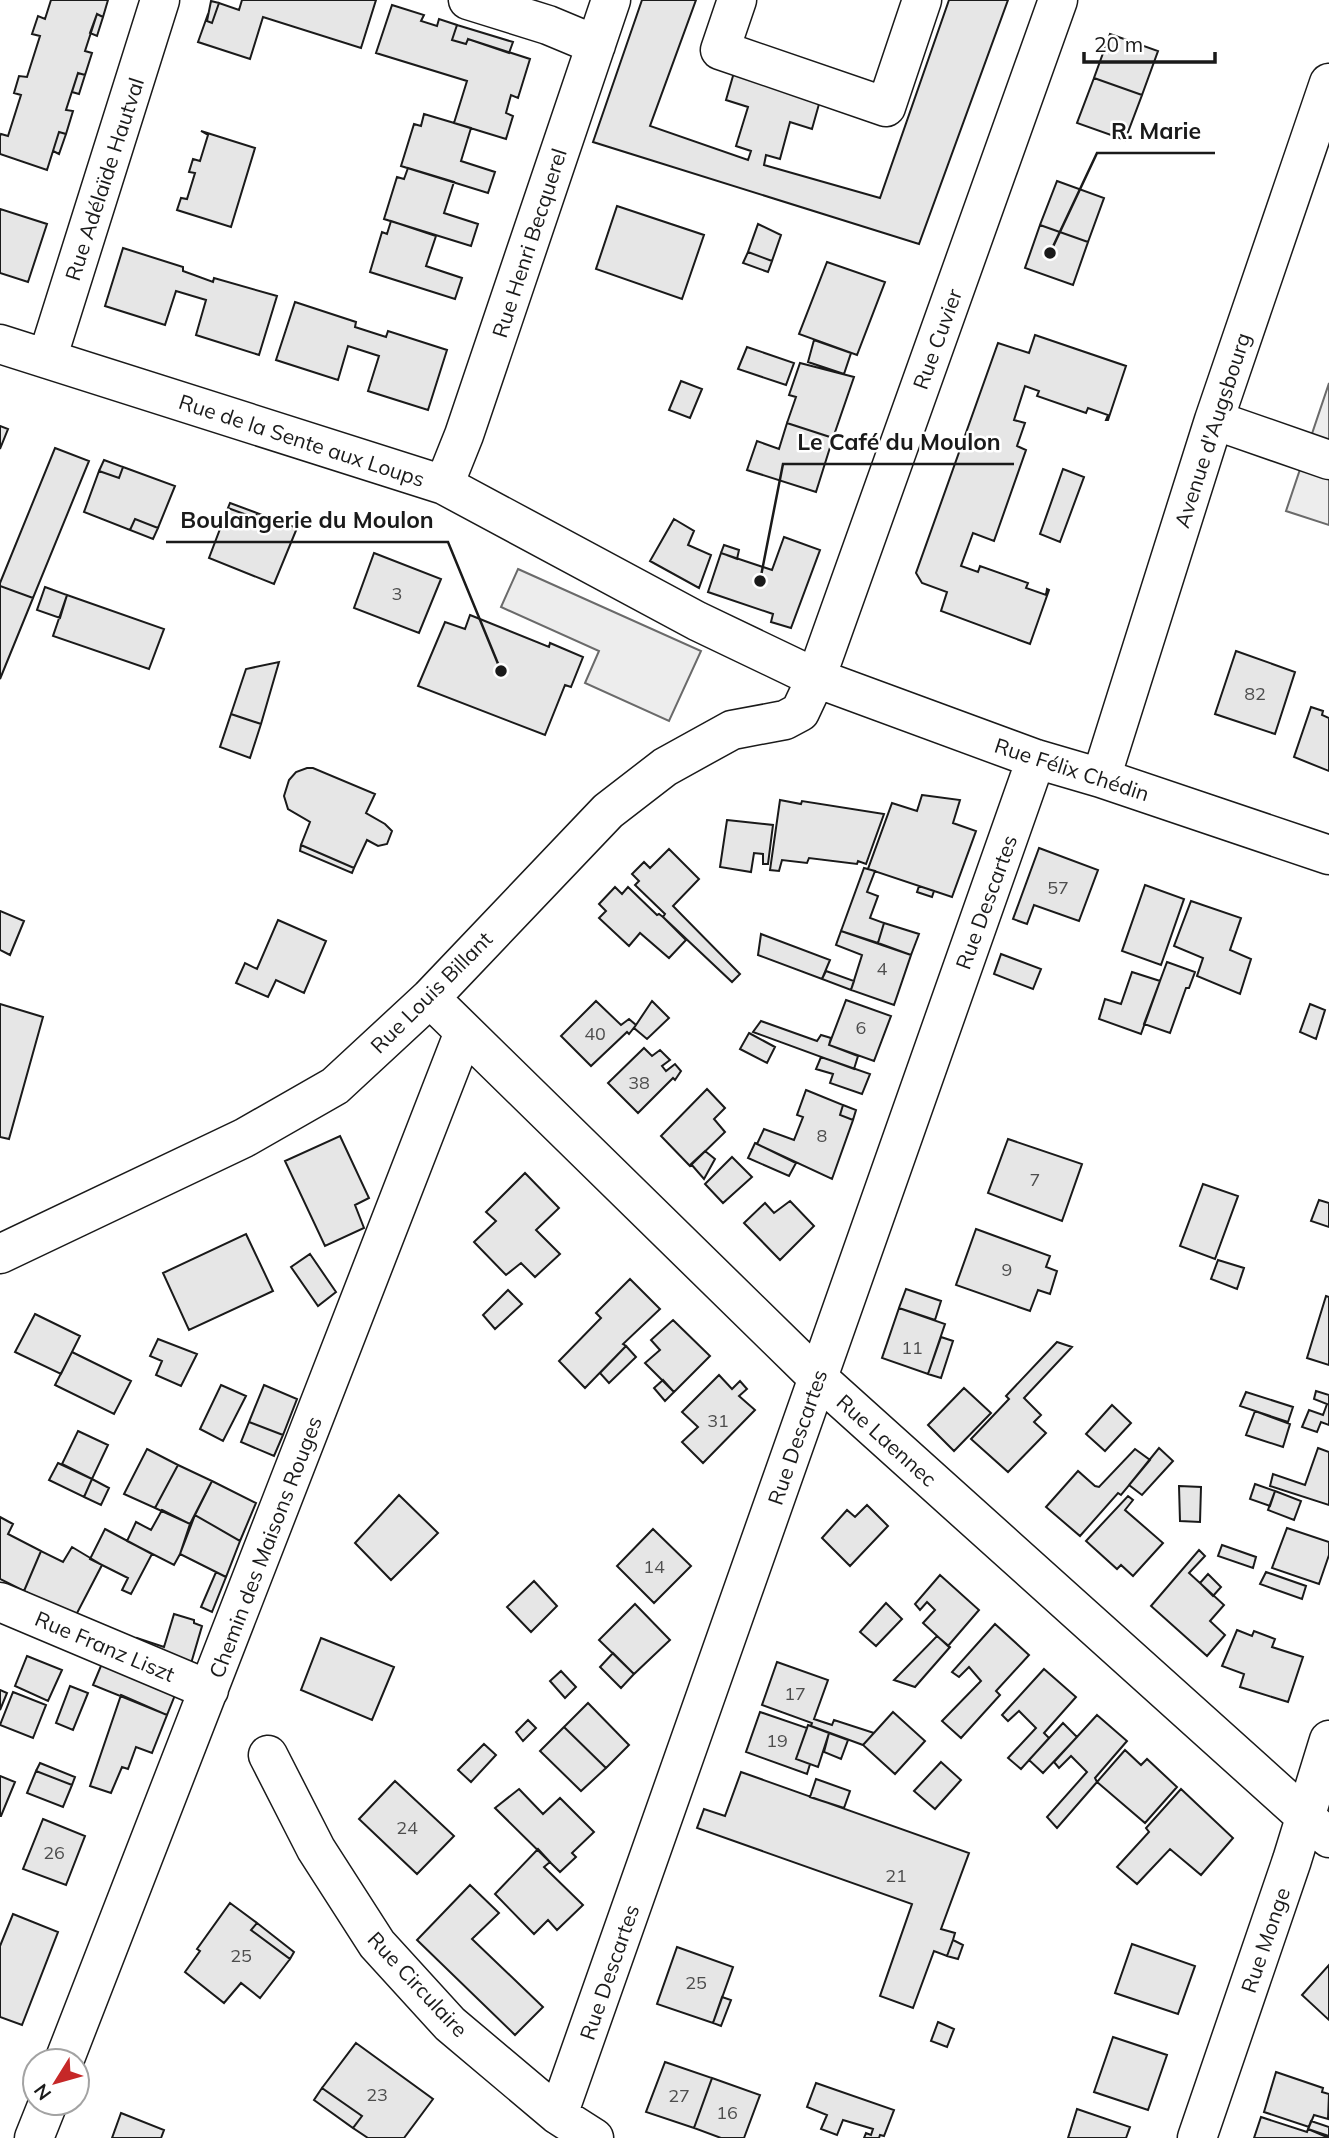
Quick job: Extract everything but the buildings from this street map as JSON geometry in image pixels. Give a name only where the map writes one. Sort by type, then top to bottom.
[{"type":"street","name":"Rue Adélaïde Hautval","points":[[47,359],[160,0]]},
{"type":"street","points":[[468,0],[548,25],[596,45]]},
{"type":"street","name":"Rue Henri Becquerel","points":[[444,485],[464,435],[611,0]]},
{"type":"street","points":[[737,0],[720,50],[886,107],[922,0]]},
{"type":"street","name":"Rue Cuvier","points":[[816,678],[1058,0]]},
{"type":"street","name":"Avenue d'Augsbourg","points":[[1101,778],[1214,420],[1329,83]]},
{"type":"street","name":"Rue de la Sente aux Loups","points":[[0,344],[444,485],[697,621],[816,678]]},
{"type":"street","points":[[1214,420],[1329,460]]},
{"type":"street","name":"Rue Félix Chédin","points":[[816,678],[1036,759],[1101,778],[1329,855]]},
{"type":"street","name":"Rue Louis Billant","points":[[0,1254],[244,1138],[335,1086],[430,998],[608,811],[664,766],[732,730],[785,720],[800,712],[816,678]]},
{"type":"street","name":"Rue Descartes","points":[[558,2115],[1036,759]]},
{"type":"street","name":"Rue Laennec","points":[[430,998],[818,1378],[1317,1826]]},
{"type":"street","name":"Chemin des Maisons Rouges","points":[[69,2047],[464,1032]]},
{"type":"street","name":"Rue Franz Liszt","points":[[0,1602],[209,1690]]},
{"type":"street","name":"Rue Monge","points":[[1197,2138],[1292,1860],[1317,1826],[1329,1740]]},
{"type":"street","name":"Rue Circulaire","points":[[268,1755],[316,1849],[377,1944],[450,2024],[558,2115],[594,2138]]},
{"type":"street","points":[[34,2138],[42,2117]]},
{"type":"shaded area","points":[[1329,383],[1329,525],[1286,511]]},
{"type":"shaded area","points":[[518,569],[701,651],[669,721],[585,683],[599,651],[501,607]]},
{"type":"place","name":"R. Marie","points":[[1050,253]]},
{"type":"place","name":"Le Café du Moulon","points":[[760,581]]},
{"type":"place","name":"Boulangerie du Moulon","points":[[501,671]]}]
